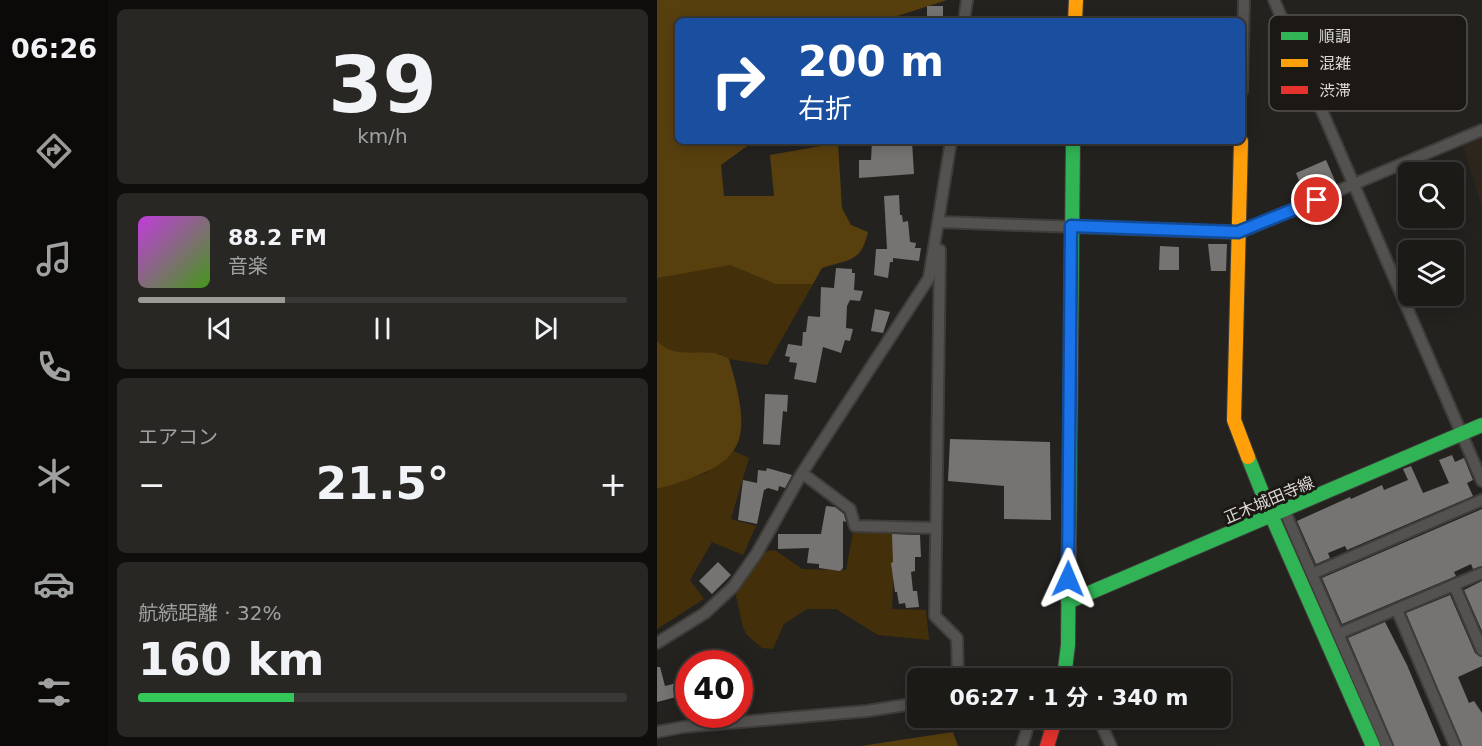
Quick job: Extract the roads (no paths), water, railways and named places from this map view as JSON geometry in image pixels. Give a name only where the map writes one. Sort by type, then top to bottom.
[{"type":"street","points":[[964,18],[967,0]]},
{"type":"street","points":[[1075,18],[1076,0]]},
{"type":"street","points":[[1244,0],[1244,18]]},
{"type":"street","points":[[1274,0],[1281,15]]},
{"type":"street","points":[[1323,111],[1356,184],[1405,306],[1482,481]]},
{"type":"street","points":[[940,222],[1238,232],[1482,130]]},
{"type":"street","points":[[657,643],[705,614],[733,587],[757,553],[802,473],[864,382],[929,278],[940,222],[951,144]]},
{"type":"street","points":[[1065,668],[1068,602],[1073,144]]},
{"type":"street","points":[[1241,144],[1234,420],[1279,515],[1373,746]]},
{"type":"street","points":[[940,222],[935,615],[957,638],[958,668]]},
{"type":"street","name":"正木城田寺線","points":[[1068,602],[1279,515],[1482,425]]},
{"type":"street","points":[[802,473],[850,509],[855,526],[936,528]]},
{"type":"street","points":[[1312,574],[1482,500]]},
{"type":"street","points":[[1279,515],[1312,574],[1386,746]]},
{"type":"street","points":[[1338,634],[1482,573]]},
{"type":"street","points":[[1454,585],[1482,650]]},
{"type":"street","points":[[1397,610],[1455,746]]},
{"type":"street","points":[[657,732],[683,727],[867,711],[907,705]]},
{"type":"street","points":[[1022,746],[1026,728]]},
{"type":"street","points":[[1047,746],[1052,728]]},
{"type":"street","points":[[1103,728],[1111,746]]}]
